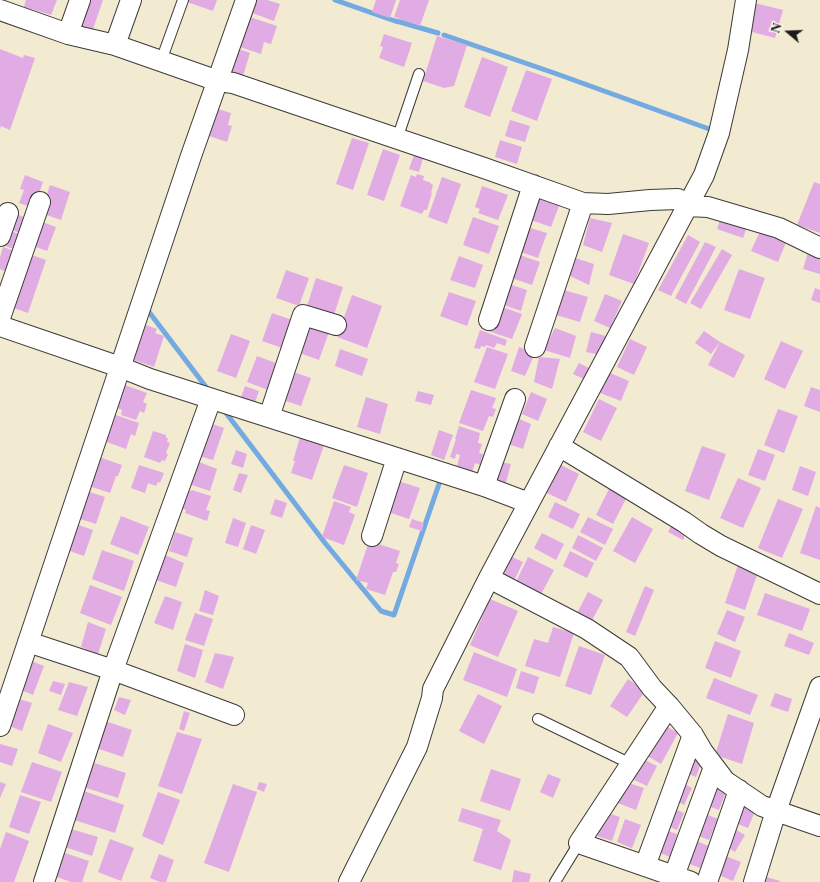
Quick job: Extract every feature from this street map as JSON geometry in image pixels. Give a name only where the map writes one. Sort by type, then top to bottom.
[{"type":"street","points":[[68,34],[80,0]]},
{"type":"street","points":[[115,45],[131,0]]},
{"type":"street","points":[[0,726],[190,156],[246,0]]},
{"type":"street","points":[[350,882],[418,747],[432,698],[433,689],[489,578],[704,175],[719,133],[738,50],[746,0]]},
{"type":"street","points":[[0,10],[68,34],[115,45],[218,81],[233,83],[583,203],[608,204],[678,199],[688,206],[708,207],[779,228],[820,248]]},
{"type":"street","points":[[489,320],[534,185]]},
{"type":"street","points":[[0,318],[40,202]]},
{"type":"street","points":[[535,347],[583,203]]},
{"type":"street","points":[[0,236],[8,213]]},
{"type":"street","points":[[269,417],[303,315],[336,325]]},
{"type":"street","points":[[0,326],[120,367],[150,379],[484,486],[529,503]]},
{"type":"street","points":[[44,882],[113,670],[211,399]]},
{"type":"street","points":[[484,486],[515,399]]},
{"type":"street","points":[[559,446],[721,546],[820,594]]},
{"type":"street","points":[[372,536],[397,458]]},
{"type":"street","points":[[489,578],[587,629],[629,657],[652,688],[693,735],[725,781],[762,806],[820,826]]},
{"type":"street","points":[[28,642],[113,670],[234,715]]},
{"type":"street","points":[[754,882],[776,811],[820,687]]},
{"type":"street","points":[[669,706],[579,843],[682,879],[714,767]]},
{"type":"street","points":[[645,866],[693,735]]},
{"type":"street","points":[[707,882],[739,790]]},
{"type":"lane","points":[[161,61],[183,0]]},
{"type":"lane","points":[[397,139],[419,74]]},
{"type":"lane","points":[[538,719],[631,764]]},
{"type":"lane","points":[[555,882],[579,843]]},
{"type":"building","points":[[26,0],[57,0],[51,15],[24,7]]},
{"type":"building","points":[[88,0],[103,0],[92,32],[78,27]]},
{"type":"building","points":[[188,0],[217,0],[213,11],[187,2]]},
{"type":"building","points":[[256,0],[267,0],[280,4],[274,21],[252,13]]},
{"type":"building","points":[[376,0],[396,0],[390,18],[372,12]]},
{"type":"building","points":[[400,0],[429,0],[420,26],[394,17]]},
{"type":"building","points":[[755,3],[783,10],[775,38],[748,31]]},
{"type":"building","points":[[250,17],[277,26],[271,44],[264,42],[261,54],[240,47]]},
{"type":"building","points":[[384,34],[412,43],[404,67],[379,58],[383,47],[380,46]]},
{"type":"building","points":[[437,36],[467,45],[454,86],[444,88],[423,81]]},
{"type":"building","points":[[0,49],[23,58],[24,55],[35,58],[10,130],[1,126],[0,129]]},
{"type":"building","points":[[239,49],[250,53],[243,76],[232,72]]},
{"type":"building","points":[[482,57],[508,67],[490,117],[464,107]]},
{"type":"building","points":[[526,70],[552,79],[537,121],[511,111]]},
{"type":"building","points":[[218,109],[231,113],[228,125],[232,126],[227,142],[209,136]]},
{"type":"building","points":[[510,120],[530,126],[525,142],[505,136]]},
{"type":"building","points":[[352,138],[369,143],[353,190],[336,184]]},
{"type":"building","points":[[500,140],[522,147],[517,164],[495,157]]},
{"type":"building","points":[[383,149],[400,155],[384,201],[367,195]]},
{"type":"building","points":[[415,152],[424,155],[419,172],[409,169]]},
{"type":"building","points":[[417,174],[424,176],[423,180],[433,185],[427,210],[424,210],[422,214],[400,206],[411,175],[416,177]]},
{"type":"building","points":[[25,175],[43,182],[34,208],[19,203],[24,190],[20,189]]},
{"type":"building","points":[[442,177],[461,184],[447,224],[428,217]]},
{"type":"building","points":[[814,182],[820,184],[820,233],[797,225]]},
{"type":"building","points":[[50,185],[70,192],[61,220],[41,213]]},
{"type":"building","points":[[482,186],[508,195],[498,220],[478,213],[480,209],[475,207]]},
{"type":"building","points":[[533,197],[559,206],[551,227],[525,218]]},
{"type":"building","points":[[723,212],[749,221],[743,238],[717,229]]},
{"type":"building","points":[[13,213],[27,218],[25,235],[7,228]]},
{"type":"building","points":[[473,217],[499,226],[489,254],[463,245]]},
{"type":"building","points":[[590,218],[612,223],[602,252],[583,245]]},
{"type":"building","points":[[37,220],[56,227],[47,251],[28,244]]},
{"type":"building","points":[[527,227],[547,233],[538,258],[515,250]]},
{"type":"building","points":[[761,229],[787,240],[778,262],[751,251]]},
{"type":"building","points":[[7,230],[25,236],[20,251],[2,245]]},
{"type":"building","points":[[623,234],[649,243],[634,284],[609,275]]},
{"type":"building","points":[[688,235],[700,242],[671,296],[658,290]]},
{"type":"building","points":[[705,242],[716,247],[686,304],[675,298]]},
{"type":"building","points":[[3,247],[20,253],[13,274],[0,269],[0,257]]},
{"type":"building","points":[[722,249],[732,255],[701,309],[690,303]]},
{"type":"building","points":[[809,249],[820,253],[820,274],[803,269]]},
{"type":"building","points":[[26,253],[46,260],[28,313],[8,306]]},
{"type":"building","points":[[514,253],[540,262],[532,285],[506,276]]},
{"type":"building","points":[[459,256],[483,265],[475,288],[450,280]]},
{"type":"building","points":[[575,258],[594,264],[589,285],[570,276]]},
{"type":"building","points":[[739,269],[765,278],[750,319],[724,310]]},
{"type":"building","points":[[286,270],[309,278],[299,306],[276,298]]},
{"type":"building","points":[[316,278],[343,287],[334,315],[307,306]]},
{"type":"building","points":[[505,283],[527,290],[521,311],[498,303]]},
{"type":"building","points":[[815,288],[820,290],[820,303],[811,300]]},
{"type":"building","points":[[564,290],[588,297],[580,322],[556,315]]},
{"type":"building","points":[[449,292],[476,301],[467,326],[440,316]]},
{"type":"building","points":[[605,294],[622,301],[610,328],[594,321]]},
{"type":"building","points":[[352,295],[382,306],[367,348],[337,337]]},
{"type":"building","points":[[497,305],[522,314],[512,339],[488,331]]},
{"type":"building","points":[[272,313],[295,321],[285,349],[262,341]]},
{"type":"building","points":[[140,323],[157,329],[155,333],[164,336],[154,367],[128,358]]},
{"type":"building","points":[[306,324],[329,332],[319,360],[297,352]]},
{"type":"building","points":[[555,328],[576,336],[570,358],[544,350]]},
{"type":"building","points":[[480,330],[507,340],[505,346],[497,343],[494,348],[486,345],[485,347],[481,346],[480,349],[474,348]]},
{"type":"building","points":[[704,331],[720,342],[711,354],[695,343]]},
{"type":"building","points":[[591,332],[606,336],[601,355],[586,352]]},
{"type":"building","points":[[231,334],[250,341],[236,378],[217,371]]},
{"type":"building","points":[[630,339],[647,347],[634,375],[617,367]]},
{"type":"building","points":[[781,341],[803,351],[785,389],[764,379]]},
{"type":"building","points":[[720,342],[745,355],[734,378],[708,365]]},
{"type":"building","points":[[487,347],[508,354],[495,389],[474,382]]},
{"type":"building","points":[[519,347],[535,353],[525,376],[511,371]]},
{"type":"building","points":[[340,349],[368,359],[362,376],[335,366]]},
{"type":"building","points":[[257,356],[281,365],[271,391],[247,382]]},
{"type":"building","points":[[539,357],[560,359],[552,389],[534,382]]},
{"type":"building","points":[[579,363],[591,369],[586,380],[573,374]]},
{"type":"building","points":[[290,371],[311,378],[301,406],[280,399]]},
{"type":"building","points":[[608,372],[629,381],[621,401],[600,393]]},
{"type":"building","points":[[125,385],[147,393],[143,402],[147,404],[144,413],[140,411],[136,420],[121,415],[122,410],[117,408]]},
{"type":"building","points":[[245,386],[259,391],[254,405],[240,400]]},
{"type":"building","points":[[811,387],[820,390],[820,412],[804,406]]},
{"type":"building","points":[[471,390],[496,398],[492,408],[496,409],[493,417],[489,416],[483,431],[459,423]]},
{"type":"building","points":[[418,391],[434,395],[431,405],[415,401]]},
{"type":"building","points":[[531,392],[547,399],[538,421],[522,414]]},
{"type":"building","points":[[366,397],[388,404],[380,434],[357,427]]},
{"type":"building","points":[[599,399],[617,408],[601,441],[583,432]]},
{"type":"building","points":[[778,409],[798,416],[784,453],[764,445]]},
{"type":"building","points":[[113,414],[139,423],[135,436],[131,434],[126,449],[104,441]]},
{"type":"building","points":[[517,418],[531,424],[523,449],[508,444]]},
{"type":"building","points":[[210,423],[224,428],[213,460],[199,456]]},
{"type":"building","points":[[459,426],[480,433],[478,443],[482,444],[479,453],[483,454],[480,465],[475,463],[471,475],[456,470],[460,455],[456,454],[455,459],[450,457]]},
{"type":"building","points":[[439,430],[453,435],[444,460],[431,455]]},
{"type":"building","points":[[153,431],[166,435],[166,438],[168,438],[167,442],[170,443],[165,461],[162,460],[160,463],[144,457]]},
{"type":"building","points":[[300,437],[324,445],[312,480],[291,473]]},
{"type":"building","points":[[702,446],[726,454],[709,500],[685,491]]},
{"type":"building","points":[[758,449],[775,455],[765,481],[748,475]]},
{"type":"building","points":[[236,450],[247,454],[243,468],[231,464]]},
{"type":"building","points":[[99,457],[122,465],[110,493],[89,486]]},
{"type":"building","points":[[194,460],[217,469],[210,491],[186,483]]},
{"type":"building","points":[[501,462],[511,464],[505,486],[494,484]]},
{"type":"building","points":[[139,465],[164,473],[160,483],[158,482],[156,486],[148,483],[145,493],[131,488]]},
{"type":"building","points":[[344,465],[368,473],[357,507],[332,498]]},
{"type":"building","points":[[561,465],[579,474],[566,502],[547,493]]},
{"type":"building","points":[[800,466],[816,472],[808,496],[792,490]]},
{"type":"building","points":[[239,473],[248,475],[241,493],[233,490]]},
{"type":"building","points":[[738,478],[761,488],[743,528],[720,518]]},
{"type":"building","points":[[395,480],[420,488],[409,519],[385,511]]},
{"type":"building","points":[[611,485],[628,495],[613,524],[596,515]]},
{"type":"building","points":[[185,489],[211,496],[206,510],[210,511],[207,521],[185,513],[186,510],[180,508]]},
{"type":"building","points":[[84,490],[105,497],[96,524],[74,517]]},
{"type":"building","points":[[275,499],[287,503],[282,518],[270,514]]},
{"type":"building","points":[[778,499],[803,509],[782,558],[758,548]]},
{"type":"building","points":[[334,501],[351,507],[349,512],[355,515],[344,545],[322,537]]},
{"type":"building","points":[[555,502],[580,514],[573,529],[548,517]]},
{"type":"building","points":[[816,506],[820,508],[820,560],[800,553]]},
{"type":"building","points":[[121,516],[149,527],[138,555],[110,544]]},
{"type":"building","points":[[588,517],[613,529],[605,545],[580,532]]},
{"type":"building","points":[[632,517],[653,529],[635,563],[613,551]]},
{"type":"building","points":[[676,517],[687,531],[683,540],[668,532]]},
{"type":"building","points":[[233,518],[246,523],[238,547],[225,543]]},
{"type":"building","points":[[412,519],[424,523],[422,531],[409,527]]},
{"type":"building","points":[[73,523],[93,530],[84,556],[64,549]]},
{"type":"building","points":[[251,525],[265,530],[256,554],[243,549]]},
{"type":"building","points":[[175,532],[193,538],[187,557],[169,551]]},
{"type":"building","points":[[542,533],[564,544],[556,560],[534,548]]},
{"type":"building","points":[[578,535],[603,548],[596,561],[572,548]]},
{"type":"building","points":[[369,541],[400,551],[396,563],[399,564],[396,572],[393,572],[385,595],[366,589],[368,583],[356,580]]},
{"type":"building","points":[[102,550],[134,561],[124,591],[92,579]]},
{"type":"building","points":[[570,551],[594,563],[587,578],[563,566]]},
{"type":"building","points":[[165,555],[184,563],[176,587],[156,580]]},
{"type":"building","points":[[512,557],[523,562],[513,583],[502,578]]},
{"type":"building","points":[[528,557],[554,570],[540,596],[515,584]]},
{"type":"building","points":[[738,565],[758,572],[745,610],[725,603]]},
{"type":"building","points":[[90,585],[122,597],[111,625],[80,613]]},
{"type":"building","points":[[645,586],[654,590],[635,636],[626,632]]},
{"type":"building","points":[[205,590],[219,596],[213,615],[199,611]]},
{"type":"building","points":[[588,592],[603,600],[590,624],[575,617]]},
{"type":"building","points":[[765,593],[810,609],[802,631],[757,615]]},
{"type":"building","points":[[165,596],[182,602],[173,630],[154,623]]},
{"type":"building","points":[[490,599],[518,611],[498,657],[470,645]]},
{"type":"building","points":[[727,610],[745,617],[735,642],[717,634]]},
{"type":"building","points":[[195,613],[213,619],[204,646],[185,640]]},
{"type":"building","points":[[88,622],[106,629],[98,654],[81,647]]},
{"type":"building","points":[[553,627],[574,633],[560,677],[525,666],[534,639],[548,643]]},
{"type":"building","points":[[789,633],[814,643],[809,655],[784,646]]},
{"type":"building","points":[[715,641],[741,651],[731,678],[705,668]]},
{"type":"building","points":[[185,644],[203,650],[195,678],[177,671]]},
{"type":"building","points":[[579,646],[605,655],[591,695],[565,686]]},
{"type":"building","points":[[474,652],[517,669],[507,697],[463,680]]},
{"type":"building","points":[[215,653],[234,657],[223,689],[205,682]]},
{"type":"building","points":[[27,659],[44,666],[33,695],[16,688]]},
{"type":"building","points":[[521,671],[539,677],[534,694],[516,688]]},
{"type":"building","points":[[714,678],[758,695],[750,715],[706,698]]},
{"type":"building","points":[[628,679],[645,691],[627,717],[610,706]]},
{"type":"building","points":[[53,681],[65,684],[61,695],[49,691]]},
{"type":"building","points":[[69,682],[88,687],[77,716],[58,710]]},
{"type":"building","points":[[775,693],[792,699],[788,712],[770,706]]},
{"type":"building","points":[[478,694],[502,706],[484,744],[459,731]]},
{"type":"building","points":[[13,697],[32,703],[22,731],[4,724]]},
{"type":"building","points":[[119,697],[131,700],[125,715],[114,710]]},
{"type":"building","points":[[184,711],[190,713],[184,731],[179,729]]},
{"type":"building","points":[[728,714],[754,723],[742,764],[715,755]]},
{"type":"building","points":[[105,721],[132,730],[123,757],[96,748]]},
{"type":"building","points":[[48,724],[73,733],[61,762],[38,753]]},
{"type":"building","points":[[662,724],[678,733],[661,764],[644,754]]},
{"type":"building","points":[[177,732],[202,739],[182,794],[158,786]]},
{"type":"building","points":[[0,744],[18,749],[12,766],[0,762]]},
{"type":"building","points":[[692,757],[702,761],[696,777],[686,773]]},
{"type":"building","points":[[641,758],[657,766],[647,786],[630,778]]},
{"type":"building","points":[[88,761],[126,773],[118,798],[80,786]]},
{"type":"building","points":[[32,762],[62,772],[51,802],[21,792]]},
{"type":"building","points":[[491,769],[521,779],[510,811],[480,801]]},
{"type":"building","points":[[548,774],[561,779],[553,798],[540,792]]},
{"type":"building","points":[[0,782],[6,784],[0,798]]},
{"type":"building","points":[[259,782],[267,784],[264,792],[257,789]]},
{"type":"building","points":[[626,782],[644,788],[636,810],[618,803]]},
{"type":"building","points":[[683,783],[692,788],[684,805],[675,800]]},
{"type":"building","points":[[233,784],[257,792],[229,872],[204,863]]},
{"type":"building","points":[[716,785],[727,789],[719,810],[708,806]]},
{"type":"building","points":[[81,790],[124,805],[115,833],[71,819]]},
{"type":"building","points":[[158,792],[180,800],[163,845],[142,836]]},
{"type":"building","points":[[20,795],[41,802],[29,834],[9,827]]},
{"type":"building","points":[[741,805],[755,811],[748,828],[733,822]]},
{"type":"building","points":[[462,808],[501,820],[497,831],[511,840],[501,870],[473,861],[483,829],[458,821]]},
{"type":"building","points":[[672,808],[684,813],[677,830],[665,825]]},
{"type":"building","points":[[605,812],[620,817],[612,841],[597,836]]},
{"type":"building","points":[[705,814],[718,819],[709,840],[696,835]]},
{"type":"building","points":[[625,819],[641,825],[632,848],[617,842]]},
{"type":"building","points":[[733,828],[745,835],[735,852],[724,845]]},
{"type":"building","points":[[71,829],[98,837],[92,856],[65,847]]},
{"type":"building","points":[[665,830],[677,834],[670,857],[658,852]]},
{"type":"building","points":[[6,832],[29,841],[14,882],[0,882],[0,849]]},
{"type":"building","points":[[110,839],[134,848],[121,881],[98,872]]},
{"type":"building","points":[[696,841],[709,846],[700,868],[687,863]]},
{"type":"building","points":[[62,852],[89,861],[82,882],[71,882],[54,876]]},
{"type":"building","points":[[159,854],[174,860],[166,882],[160,882],[150,878]]},
{"type":"building","points":[[723,855],[741,862],[733,881],[716,874]]},
{"type":"building","points":[[514,870],[531,874],[529,882],[512,882]]},
{"type":"building","points":[[763,876],[780,881],[780,882],[761,882]]},
{"type":"waterway","points":[[335,0],[395,21],[438,33]]},
{"type":"waterway","points":[[444,35],[712,130]]},
{"type":"waterway","points":[[146,308],[206,387]]},
{"type":"waterway","points":[[223,409],[325,543],[381,611],[394,615],[440,481]]}]
